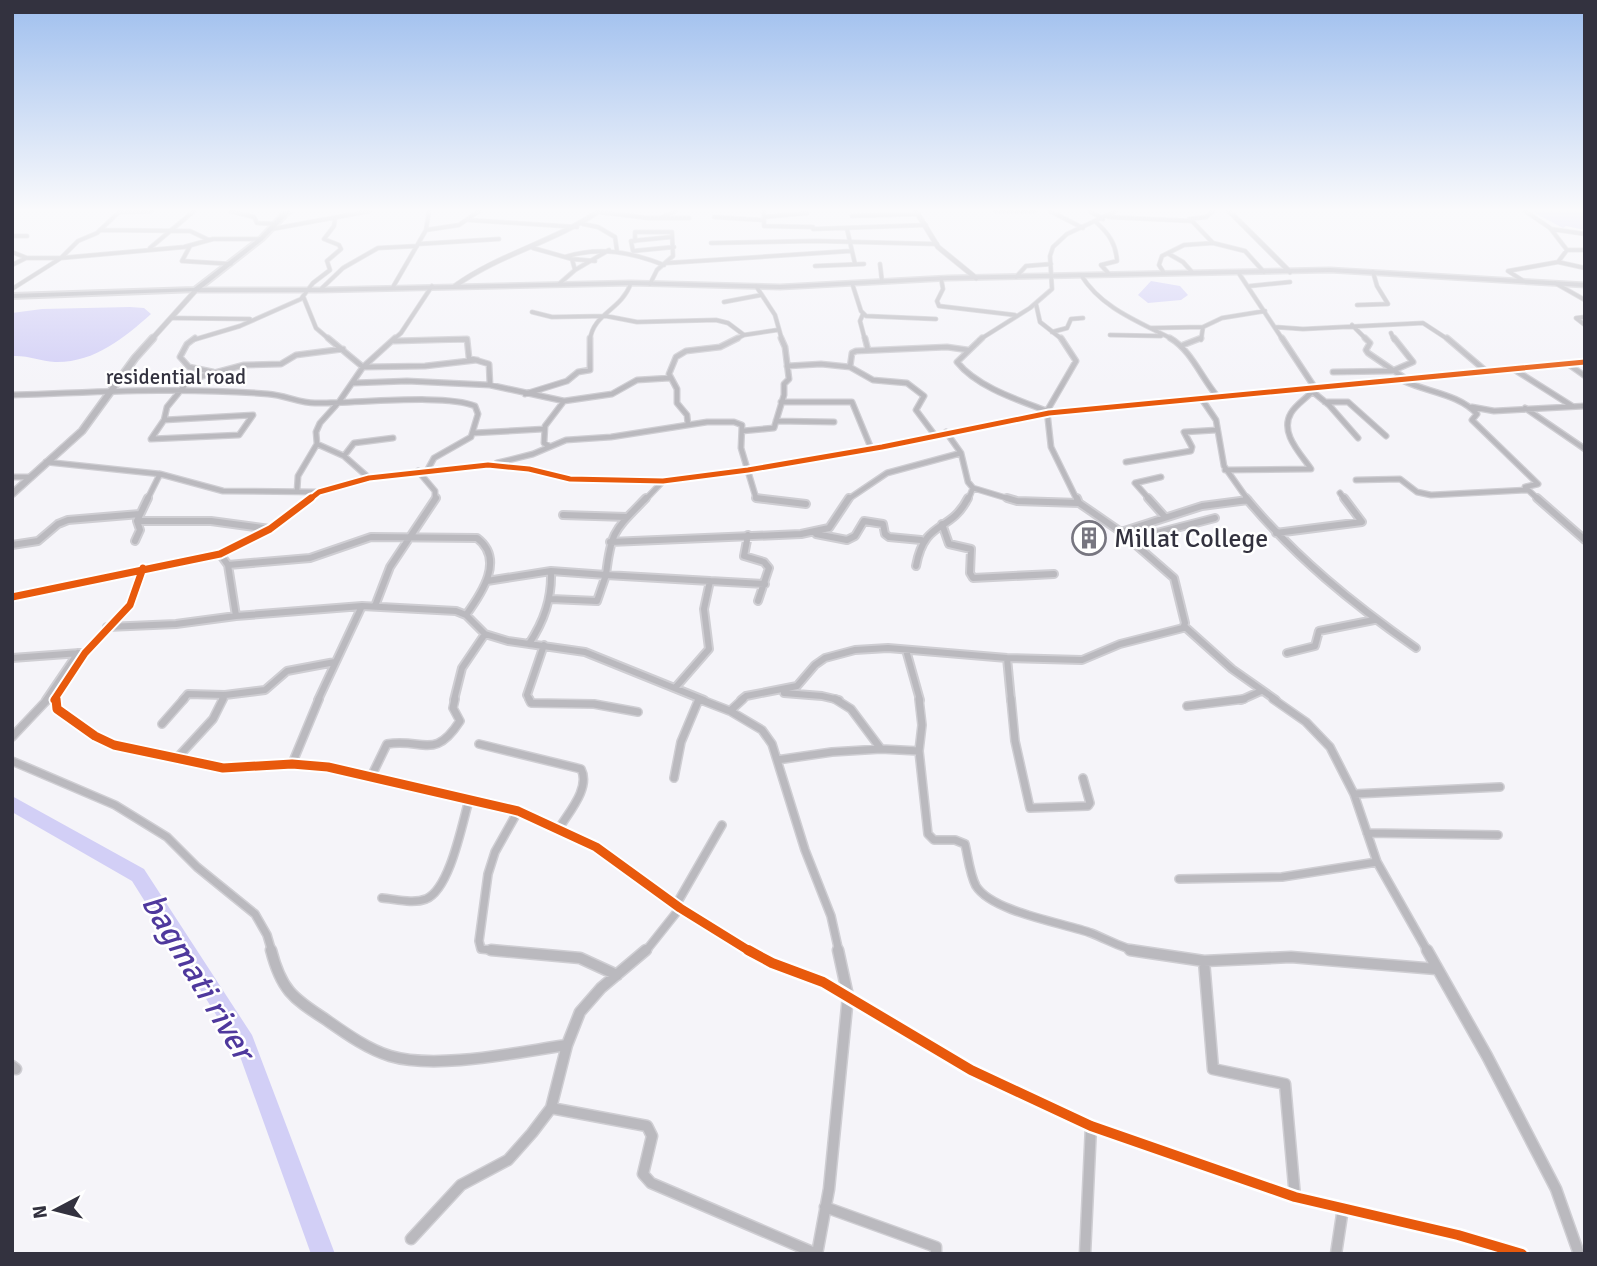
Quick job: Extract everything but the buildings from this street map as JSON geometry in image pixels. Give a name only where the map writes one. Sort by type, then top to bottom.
[{"type":"main road","points":[[196,290],[223,270]]},
{"type":"main road","points":[[12,296],[196,290],[305,293],[393,287],[631,283],[756,286],[1192,272],[1373,272],[1585,285]]},
{"type":"street","points":[[12,289],[42,270]]},
{"type":"street","points":[[215,372],[193,369],[184,363],[180,356],[187,344],[197,337],[233,329],[298,300],[330,270]]},
{"type":"street","points":[[320,290],[341,270]]},
{"type":"street","points":[[393,287],[403,270]]},
{"type":"street","points":[[455,286],[482,270]]},
{"type":"street","points":[[559,284],[575,270]]},
{"type":"street","points":[[650,284],[658,270]]},
{"type":"street","points":[[881,270],[882,281]]},
{"type":"street","points":[[967,270],[976,278]]},
{"type":"street","points":[[1016,277],[1020,270]]},
{"type":"street","points":[[1048,412],[1029,405],[961,369],[957,362],[987,333],[1036,304],[1052,289],[1052,270]]},
{"type":"street","points":[[1106,270],[1109,274]]},
{"type":"street","points":[[1513,270],[1508,271],[1522,280]]},
{"type":"street","points":[[1238,272],[1250,286],[1314,390],[1358,438]]},
{"type":"street","points":[[1357,305],[1388,304],[1377,286],[1373,272]]},
{"type":"street","points":[[1081,275],[1088,286],[1121,315],[1183,345],[1201,377],[1217,396]]},
{"type":"street","points":[[941,278],[943,286],[937,301],[939,306],[1017,316]]},
{"type":"street","points":[[1250,286],[1290,282]]},
{"type":"street","points":[[525,394],[567,381],[578,372],[590,370],[591,330],[597,322],[626,300],[631,283]]},
{"type":"street","points":[[852,283],[863,314],[860,321],[868,350]]},
{"type":"street","points":[[1555,283],[1585,300]]},
{"type":"street","points":[[297,491],[298,476],[317,444],[318,428],[363,368],[394,341],[432,286]]},
{"type":"street","points":[[742,431],[771,429],[784,395],[783,384],[789,379],[775,315],[756,286]]},
{"type":"street","points":[[12,494],[82,431],[135,358],[196,290]]},
{"type":"street","points":[[305,293],[316,328],[363,368],[425,366],[477,360]]},
{"type":"street","points":[[724,302],[761,295]]},
{"type":"street","points":[[1036,304],[1040,322],[1066,342],[1076,361],[1073,372],[1061,385],[1048,412],[1051,447],[1079,503],[1121,532],[1174,578],[1179,590],[1184,626],[1232,669],[1320,734],[1340,764],[1354,794],[1377,862],[1488,1056],[1556,1189],[1580,1254]]},
{"type":"street","points":[[1152,328],[1203,327],[1222,318],[1265,311]]},
{"type":"street","points":[[532,312],[552,317],[606,316],[637,322],[722,321],[744,335]]},
{"type":"street","points":[[863,314],[880,318],[936,319]]},
{"type":"street","points":[[1585,317],[1576,318],[1585,325]]},
{"type":"street","points":[[171,318],[252,320]]},
{"type":"street","points":[[1052,332],[1067,328],[1070,319],[1083,318]]},
{"type":"street","points":[[1275,327],[1303,329],[1426,324],[1487,372]]},
{"type":"street","points":[[1352,325],[1370,343],[1366,350],[1368,353],[1406,381],[1470,406],[1493,411],[1585,406]]},
{"type":"street","points":[[1183,345],[1202,339],[1203,327]]},
{"type":"street","points":[[688,425],[687,415],[677,403],[677,389],[670,378],[669,370],[679,354],[726,345],[744,335],[777,330]]},
{"type":"street","points":[[1333,372],[1392,370],[1414,361],[1397,345],[1391,333]]},
{"type":"street","points":[[1110,335],[1162,335]]},
{"type":"street","points":[[394,341],[467,338],[467,356],[489,364],[490,385]]},
{"type":"street","points":[[850,367],[853,352],[947,347],[968,350]]},
{"type":"street","points":[[163,420],[253,415],[239,435],[151,439],[163,420],[167,407],[193,380],[244,365],[281,364],[296,355],[343,349]]},
{"type":"street","points":[[46,462],[160,474],[223,491],[318,492],[369,478],[428,469],[488,465],[529,469],[570,478],[663,481],[748,470],[871,448],[1048,412],[1314,390],[1585,362]]},
{"type":"street","points":[[787,366],[821,364],[850,367],[873,380],[902,381],[924,398],[917,407],[917,413],[934,434]]},
{"type":"street","points":[[1568,364],[1585,376]]},
{"type":"street","points":[[1515,370],[1572,406]]},
{"type":"street","points":[[353,383],[407,381],[490,385],[564,401],[608,397],[629,388],[637,380],[670,378]]},
{"type":"street","points":[[428,469],[433,458],[465,442],[473,433],[477,409],[468,402],[471,385]]},
{"type":"street","points":[[1225,470],[1311,470],[1296,450],[1287,426],[1292,412],[1314,390]]},
{"type":"street","name":"residential road","points":[[12,395],[111,391],[181,392],[271,394],[312,403],[468,402]]},
{"type":"street","points":[[1201,398],[1215,418],[1225,470],[1293,553],[1374,620],[1416,648]]},
{"type":"street","points":[[548,446],[544,443],[544,429],[564,401]]},
{"type":"street","points":[[781,402],[852,402],[871,448]]},
{"type":"street","points":[[1325,402],[1350,403],[1386,436]]},
{"type":"street","points":[[1470,406],[1477,414],[1471,418],[1474,422],[1538,483],[1525,486],[1528,490],[1585,540]]},
{"type":"street","points":[[1525,408],[1585,449]]},
{"type":"street","points":[[776,421],[834,422]]},
{"type":"street","points":[[488,465],[533,454],[566,440],[734,422],[741,424],[741,448],[755,498],[775,499],[788,505],[806,505]]},
{"type":"street","points":[[473,433],[544,429]]},
{"type":"street","points":[[1126,462],[1191,451],[1193,449],[1184,432],[1217,430]]},
{"type":"street","points":[[946,432],[961,453],[968,482],[973,488],[1017,501],[1079,503]]},
{"type":"street","points":[[344,456],[354,443],[393,438]]},
{"type":"street","points":[[317,444],[344,456],[369,478]]},
{"type":"street","points":[[610,542],[814,533],[829,528],[848,499],[887,473],[961,453]]},
{"type":"street","points":[[375,606],[390,567],[431,509],[436,497],[435,491],[418,471]]},
{"type":"street","points":[[135,541],[140,530],[137,521],[160,474]]},
{"type":"street","points":[[12,477],[29,477]]},
{"type":"street","points":[[1161,477],[1135,484],[1165,517]]},
{"type":"street","points":[[1356,480],[1400,478],[1417,492],[1431,495],[1528,490]]},
{"type":"street","points":[[551,599],[597,601],[606,575],[610,542],[627,517],[663,481]]},
{"type":"street","points":[[916,566],[921,540],[960,511],[973,488]]},
{"type":"street","points":[[12,597],[220,554],[270,529],[318,492]]},
{"type":"street","points":[[1276,533],[1362,522],[1340,494]]},
{"type":"street","points":[[1121,532],[1202,506],[1248,500]]},
{"type":"street","points":[[12,545],[38,541],[58,524],[68,520],[140,514]]},
{"type":"street","points":[[563,515],[627,517]]},
{"type":"street","points":[[1140,528],[1157,533],[1215,518]]},
{"type":"street","points":[[137,521],[211,521],[270,529]]},
{"type":"street","points":[[814,533],[830,539],[848,540],[855,536],[864,522],[883,524],[885,534],[889,537],[921,540]]},
{"type":"street","points":[[942,524],[949,544],[971,548],[973,578],[1054,574]]},
{"type":"street","points":[[748,535],[744,556],[767,564],[769,571],[758,601]]},
{"type":"street","points":[[228,565],[310,558],[372,537],[466,537],[483,541],[490,550],[487,581],[466,615]]},
{"type":"street","points":[[220,554],[228,565],[236,616]]},
{"type":"street","points":[[12,737],[48,698],[81,653],[133,600],[143,568]]},
{"type":"street","points":[[487,581],[551,571],[765,584]]},
{"type":"street","points":[[528,645],[541,626],[551,599],[551,571]]},
{"type":"street","points":[[674,688],[709,649],[704,608],[710,581]]},
{"type":"street","points":[[292,765],[335,662],[362,606]]},
{"type":"street","points":[[107,627],[176,624],[236,616],[362,606],[456,611],[466,615],[485,634],[528,645],[585,652],[730,711],[762,730],[777,760],[805,850],[831,916],[848,996],[825,1207],[817,1254],[651,1183],[643,1174],[652,1136],[647,1126],[551,1108]]},
{"type":"street","points":[[1287,653],[1315,646],[1319,631],[1374,620]]},
{"type":"street","points":[[730,711],[746,696],[775,692],[801,684],[815,665],[836,654],[870,648],[1062,661],[1089,659],[1120,644],[1184,626]]},
{"type":"street","points":[[371,777],[387,744],[434,745],[449,739],[460,721],[453,708],[459,688],[460,668],[485,634]]},
{"type":"street","points":[[544,645],[527,695],[531,703],[594,704],[638,712]]},
{"type":"street","points":[[906,650],[923,709],[924,734],[919,751],[928,834],[934,840],[956,840],[965,844],[973,879],[980,892],[1032,918],[1091,933],[1124,949],[1204,961],[1273,956],[1338,958],[1436,969]]},
{"type":"street","points":[[12,658],[81,653]]},
{"type":"street","points":[[81,653],[54,701],[57,709],[95,736],[114,745],[223,768],[292,765],[328,767],[518,811],[596,847],[678,907],[735,943],[848,996],[971,1070],[1091,1126],[1295,1197],[1458,1235],[1522,1254]]},
{"type":"street","points":[[1007,658],[1015,741],[1030,808],[1087,806],[1090,803],[1083,778]]},
{"type":"street","points":[[162,724],[185,696],[265,690],[287,671],[335,662]]},
{"type":"street","points":[[1187,706],[1239,701],[1261,691]]},
{"type":"street","points":[[775,692],[841,699],[853,710],[881,748]]},
{"type":"street","points":[[177,758],[213,719],[225,695]]},
{"type":"street","points":[[674,778],[681,742],[699,698]]},
{"type":"street","points":[[479,744],[581,769],[585,777],[583,787],[558,830]]},
{"type":"street","points":[[777,760],[881,748],[919,751]]},
{"type":"street","points":[[12,761],[93,793],[168,838],[185,858],[254,913],[269,940],[279,981],[285,991],[295,1000],[389,1056],[407,1060],[432,1059],[567,1045]]},
{"type":"street","points":[[1354,794],[1500,787]]},
{"type":"street","points":[[382,898],[418,901],[435,893],[445,875],[469,800]]},
{"type":"street","points":[[518,811],[495,852],[488,874],[479,941],[481,949],[580,958],[617,975]]},
{"type":"street","points":[[411,1239],[461,1185],[508,1160],[551,1108],[567,1045],[580,1012],[589,1000],[644,953],[678,907],[722,825]]},
{"type":"street","points":[[1367,833],[1498,835]]},
{"type":"street","points":[[1179,879],[1282,877],[1377,862]]},
{"type":"street","points":[[1204,961],[1213,1069],[1285,1084],[1295,1197]]},
{"type":"street","points":[[1085,1254],[1091,1126]]},
{"type":"street","points":[[825,1207],[936,1247],[936,1254]]},
{"type":"street","points":[[1336,1254],[1343,1208]]},
{"type":"water","points":[[1151,281],[1180,286],[1188,295],[1181,300],[1148,303],[1138,295]]},
{"type":"water","points":[[144,308],[151,314],[119,340],[95,354],[55,362],[12,356],[12,313],[42,309]]},
{"type":"waterway","name":"bagmati river","points":[[12,803],[138,875],[245,1042],[323,1254]]},
{"type":"cycle path","points":[[12,597],[220,554],[270,529],[319,492],[369,478],[488,465],[529,469],[570,479],[663,481],[748,470],[882,447],[1049,413],[1585,362]]},
{"type":"cycle path","points":[[143,568],[130,605],[85,653],[54,701],[57,709],[95,736],[114,745],[223,768],[292,764],[328,767],[518,811],[596,847],[680,908],[735,943],[772,963],[823,982],[971,1070],[1091,1126],[1295,1197],[1458,1235],[1522,1254]]},
{"type":"place","name":"Millat College","points":[[1089,538]]}]
